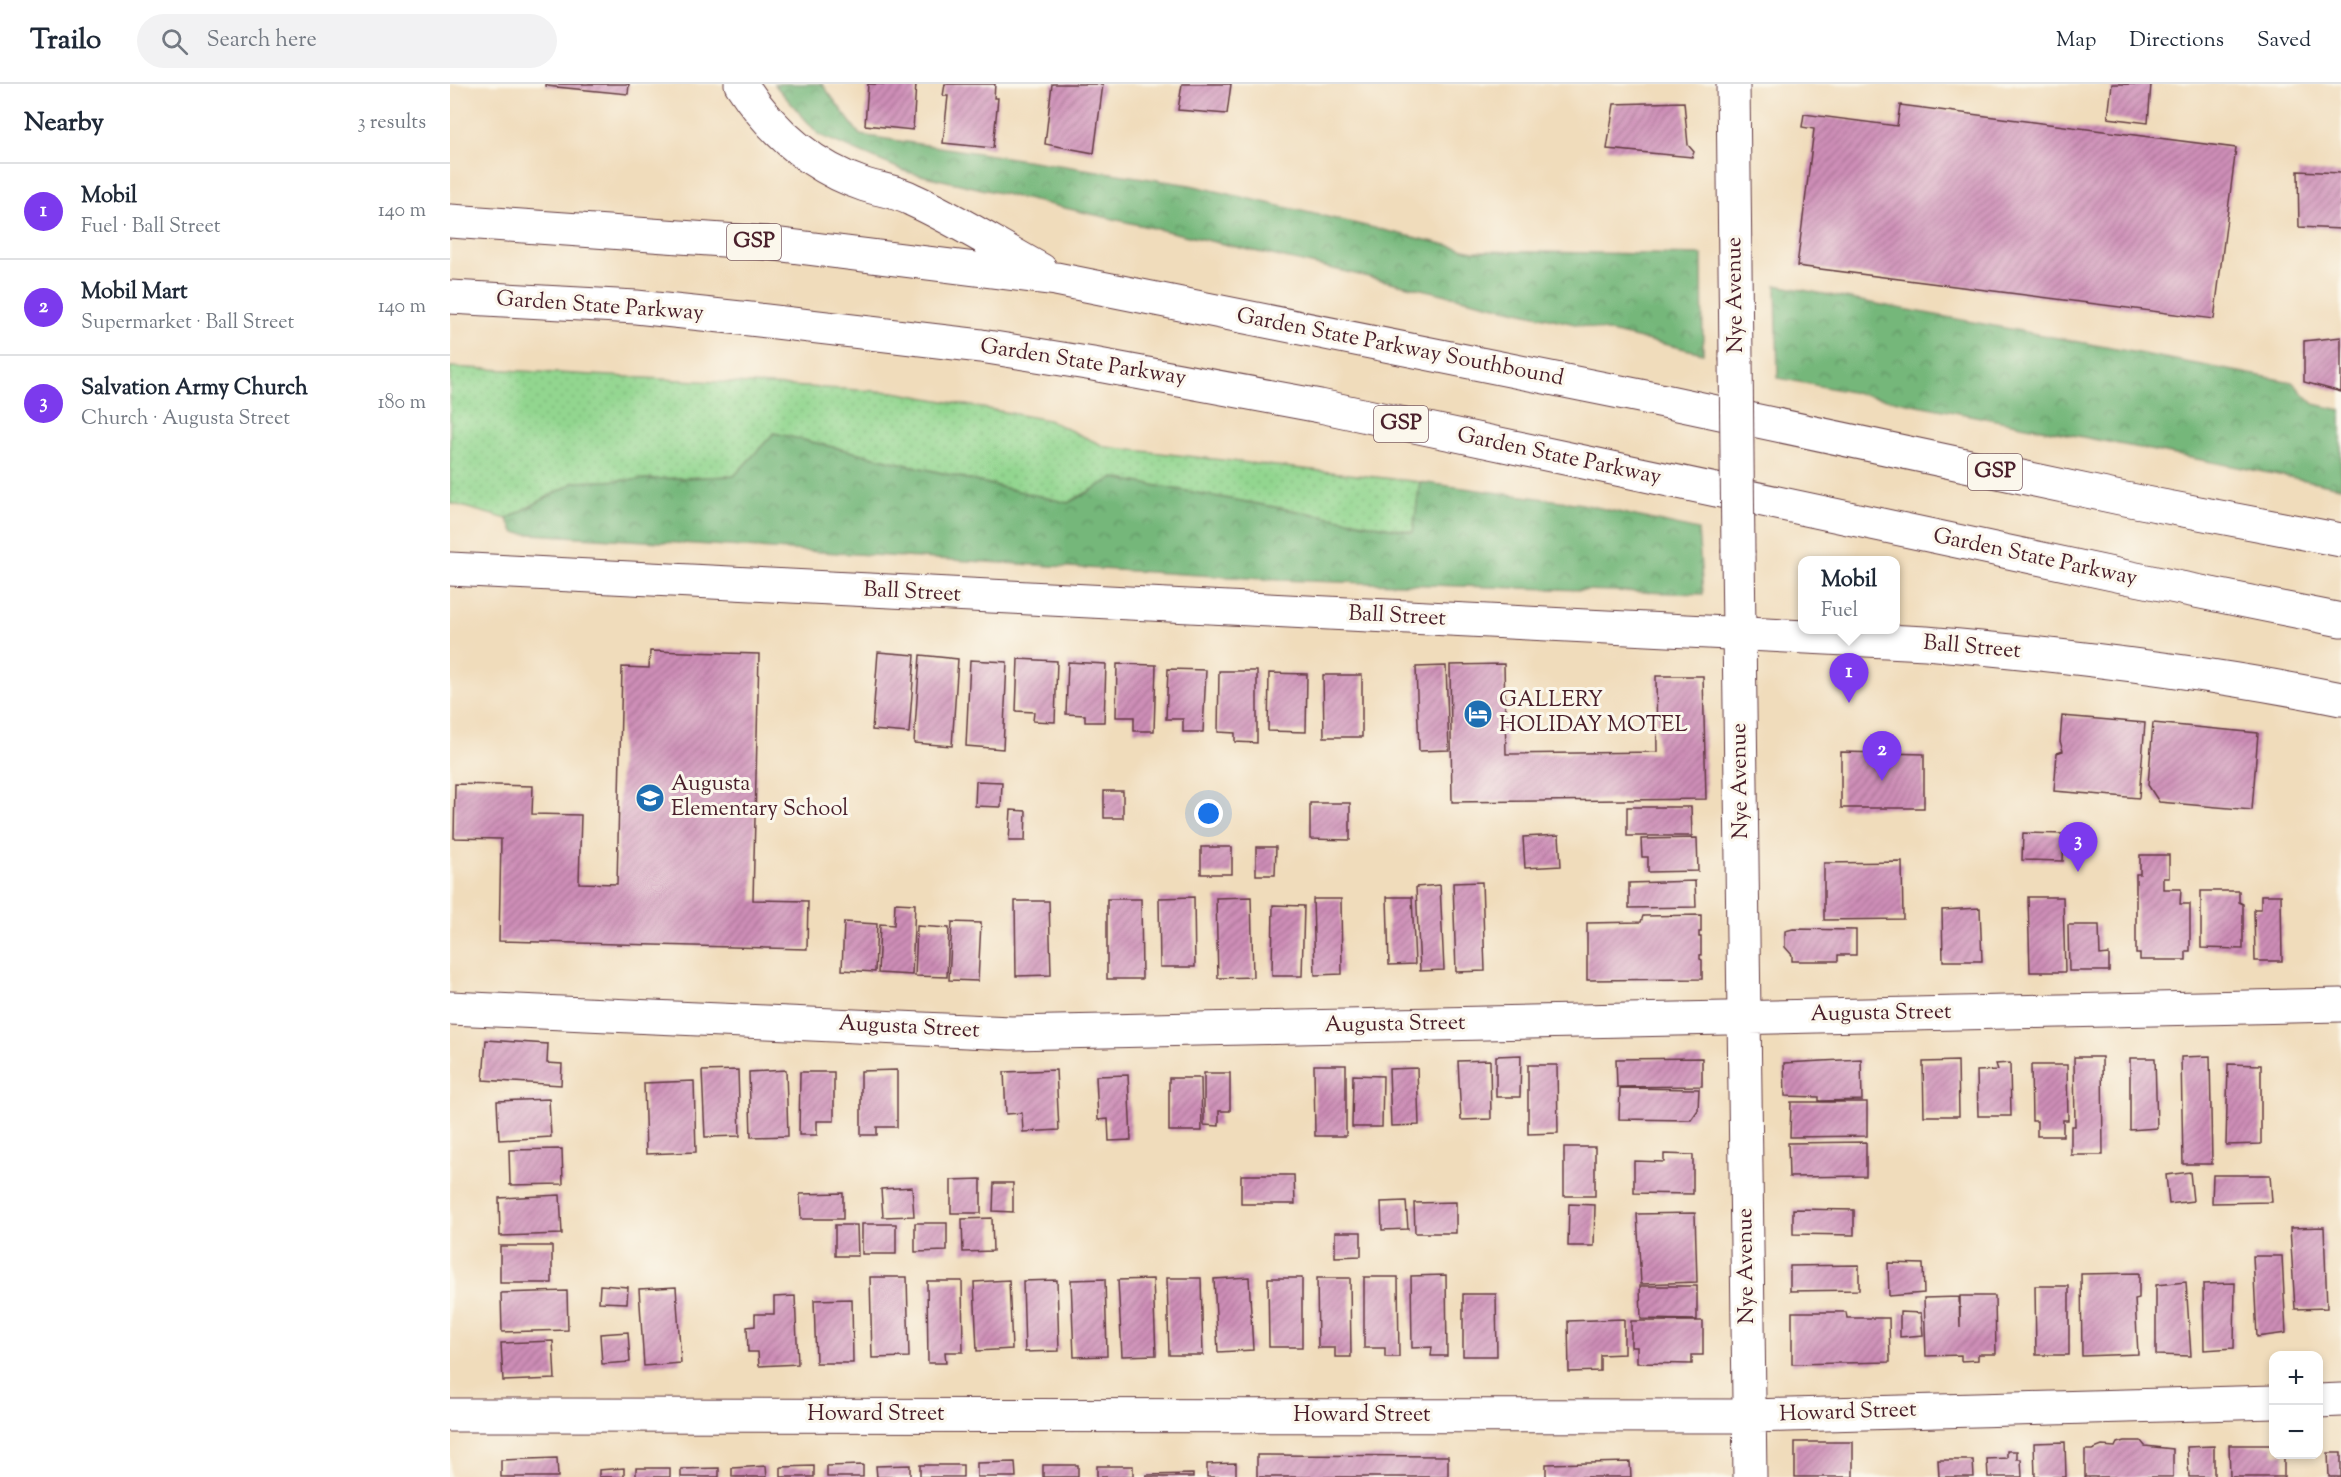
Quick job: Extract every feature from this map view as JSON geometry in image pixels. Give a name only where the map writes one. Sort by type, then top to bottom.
[{"type":"main road","points":[[741,84],[757,109],[774,128],[815,163],[838,175],[911,198],[1056,279]]},
{"type":"main road","name":"Nye Avenue","points":[[1733,84],[1749,1477]]},
{"type":"main road","name":"Garden State Parkway Southbound","points":[[450,221],[766,243],[1056,279],[1650,398],[2109,496],[2341,540]]},
{"type":"main road","name":"Garden State Parkway","points":[[450,297],[636,307],[739,317],[923,339],[1093,364],[1308,404],[2125,577],[2341,620]]},
{"type":"main road","name":"Ball Street","points":[[450,569],[1886,641],[2027,652],[2173,670],[2341,699]]},
{"type":"main road","name":"Augusta Street","points":[[450,1008],[1011,1033],[2341,1005]]},
{"type":"main road","points":[[2323,1401],[2341,1400]]},
{"type":"main road","name":"Howard Street","points":[[450,1415],[1749,1416],[2269,1402]]},
{"type":"green space","points":[[774,84],[822,84],[860,135],[1190,185],[1473,251],[1702,255],[1703,353],[907,172],[819,135]]},
{"type":"green space","points":[[1776,285],[2292,382],[2314,404],[2341,410],[2341,487],[1778,378]]},
{"type":"green space","points":[[450,367],[894,392],[1048,420],[1106,447],[1420,482],[1414,532],[1114,478],[1068,503],[774,433],[734,476],[575,482],[507,519],[450,503]]},
{"type":"green space","points":[[774,433],[1068,503],[1113,478],[1413,532],[1420,482],[1582,504],[1698,530],[1703,594],[1280,580],[515,533],[507,519],[575,482],[734,476]]},
{"type":"building","points":[[546,84],[629,84],[628,94],[546,86]]},
{"type":"building","points":[[868,84],[916,84],[913,130],[865,125]]},
{"type":"building","points":[[945,84],[995,84],[994,98],[998,98],[993,148],[943,143],[948,96],[943,96]]},
{"type":"building","points":[[1052,84],[1103,84],[1094,153],[1045,144]]},
{"type":"building","points":[[1182,84],[1231,84],[1227,114],[1178,110]]},
{"type":"building","points":[[2112,84],[2151,84],[2148,123],[2108,118]]},
{"type":"building","points":[[1684,102],[1688,145],[1694,152],[1692,157],[1607,149],[1614,104]]},
{"type":"building","points":[[1900,105],[2236,148],[2214,319],[1797,266],[1814,129],[1802,127],[1804,114],[1897,126]]},
{"type":"building","points":[[2298,171],[2341,173],[2341,229],[2299,227]]},
{"type":"building","points":[[2341,337],[2341,392],[2304,382],[2304,341]]},
{"type":"building","points":[[650,651],[759,654],[753,900],[808,901],[807,949],[499,941],[501,839],[454,838],[455,784],[533,786],[532,814],[581,815],[579,883],[617,884],[622,667],[649,668]]},
{"type":"building","points":[[878,652],[915,655],[909,733],[872,730]]},
{"type":"building","points":[[920,655],[958,659],[952,746],[914,743]]},
{"type":"building","points":[[1018,659],[1057,661],[1055,722],[1033,721],[1034,712],[1016,711]]},
{"type":"building","points":[[970,660],[1007,662],[1003,749],[966,746]]},
{"type":"building","points":[[1068,662],[1106,664],[1104,722],[1085,722],[1085,715],[1066,714]]},
{"type":"building","points":[[1117,664],[1156,665],[1154,731],[1134,731],[1134,717],[1116,717]]},
{"type":"building","name":"GALLERY HOLIDAY MOTEL","points":[[1504,664],[1506,754],[1657,752],[1656,676],[1703,676],[1706,799],[1452,802],[1450,665]]},
{"type":"building","points":[[1446,666],[1449,750],[1419,751],[1416,667]]},
{"type":"building","points":[[1168,669],[1206,670],[1203,732],[1183,732],[1183,719],[1166,719]]},
{"type":"building","points":[[1219,671],[1257,671],[1257,743],[1235,742],[1235,733],[1218,732]]},
{"type":"building","points":[[1269,673],[1307,674],[1306,732],[1268,731]]},
{"type":"building","points":[[1323,675],[1362,675],[1362,737],[1324,737]]},
{"type":"building","points":[[2062,716],[2145,723],[2139,798],[2054,791],[2057,753],[2063,751],[2060,741]]},
{"type":"building","points":[[2153,723],[2258,733],[2252,810],[2159,802],[2148,785]]},
{"type":"building","points":[[1841,752],[1924,754],[1924,808],[1841,808]]},
{"type":"building","points":[[976,781],[1002,782],[1001,807],[975,806]]},
{"type":"building","points":[[1104,791],[1123,791],[1123,818],[1104,818]]},
{"type":"building","points":[[1310,803],[1350,803],[1350,840],[1310,839]]},
{"type":"building","points":[[1627,807],[1691,807],[1692,836],[1627,836]]},
{"type":"building","points":[[1011,810],[1026,811],[1025,841],[1009,841]]},
{"type":"building","points":[[2023,833],[2064,834],[2063,861],[2022,860]]},
{"type":"building","points":[[1559,835],[1561,866],[1525,868],[1523,837]]},
{"type":"building","points":[[1697,838],[1698,871],[1648,872],[1648,857],[1642,857],[1641,839]]},
{"type":"building","points":[[1201,847],[1232,847],[1232,874],[1201,874]]},
{"type":"building","points":[[1256,847],[1276,847],[1275,875],[1256,875]]},
{"type":"building","points":[[2140,855],[2169,855],[2169,878],[2163,878],[2163,889],[2181,889],[2180,904],[2190,904],[2190,951],[2186,951],[2186,960],[2140,960],[2140,954],[2136,954],[2136,874],[2140,874]]},
{"type":"building","points":[[1902,862],[1903,919],[1824,920],[1824,863]]},
{"type":"building","points":[[1695,881],[1696,907],[1629,908],[1629,883]]},
{"type":"building","points":[[1482,882],[1485,971],[1456,972],[1453,883]]},
{"type":"building","points":[[1440,885],[1444,970],[1420,971],[1416,887]]},
{"type":"building","points":[[2201,891],[2239,891],[2239,902],[2243,904],[2243,949],[2201,948]]},
{"type":"building","points":[[2261,895],[2281,895],[2282,961],[2255,961],[2254,909],[2261,909]]},
{"type":"building","points":[[1194,897],[1195,967],[1160,967],[1159,898]]},
{"type":"building","points":[[1251,897],[1253,977],[1218,978],[1216,898]]},
{"type":"building","points":[[1387,897],[1412,897],[1415,964],[1389,965]]},
{"type":"building","points":[[2028,897],[2063,897],[2065,972],[2030,972]]},
{"type":"building","points":[[1107,899],[1141,899],[1142,979],[1107,979]]},
{"type":"building","points":[[1313,899],[1341,899],[1342,974],[1315,975]]},
{"type":"building","points":[[1015,901],[1049,901],[1051,975],[1016,976]]},
{"type":"building","points":[[895,903],[915,904],[912,975],[878,973],[880,924],[894,925]]},
{"type":"building","points":[[1273,905],[1304,906],[1302,976],[1272,976]]},
{"type":"building","points":[[1980,908],[1982,961],[1943,961],[1942,910]]},
{"type":"building","points":[[1701,915],[1699,937],[1701,937],[1702,979],[1587,980],[1587,923],[1641,922],[1643,916]]},
{"type":"building","points":[[844,922],[877,924],[875,972],[842,970]]},
{"type":"building","points":[[952,922],[981,923],[978,981],[949,980]]},
{"type":"building","points":[[2068,925],[2099,925],[2100,955],[2109,954],[2109,971],[2069,971]]},
{"type":"building","points":[[917,926],[949,928],[947,977],[915,976]]},
{"type":"building","points":[[1793,929],[1856,930],[1856,955],[1838,955],[1838,961],[1792,961],[1792,955],[1785,947],[1785,931]]},
{"type":"building","points":[[486,1040],[548,1044],[547,1063],[562,1064],[561,1085],[483,1080]]},
{"type":"building","points":[[1521,1055],[1520,1097],[1496,1097],[1496,1056]]},
{"type":"building","points":[[2210,1056],[2212,1164],[2183,1164],[2181,1057]]},
{"type":"building","points":[[2074,1057],[2102,1057],[2103,1155],[2071,1155],[2071,1126],[2075,1126]]},
{"type":"building","points":[[1702,1058],[1702,1086],[1617,1087],[1616,1059]]},
{"type":"building","points":[[2130,1058],[2155,1058],[2157,1128],[2130,1130]]},
{"type":"building","points":[[1861,1059],[1862,1100],[1819,1101],[1819,1097],[1785,1096],[1784,1063]]},
{"type":"building","points":[[1490,1060],[1491,1119],[1461,1120],[1458,1061]]},
{"type":"building","points":[[1958,1061],[1959,1116],[1924,1116],[1923,1062]]},
{"type":"building","points":[[2010,1063],[2011,1116],[1978,1116],[1977,1071],[1998,1070],[1996,1064]]},
{"type":"building","points":[[2228,1064],[2261,1065],[2261,1144],[2226,1145]]},
{"type":"building","points":[[1314,1065],[1346,1065],[1346,1136],[1315,1136]]},
{"type":"building","points":[[1528,1065],[1557,1065],[1558,1133],[1528,1134]]},
{"type":"building","points":[[2031,1065],[2067,1065],[2068,1120],[2063,1120],[2063,1136],[2037,1136],[2037,1121],[2032,1121]]},
{"type":"building","points":[[1417,1068],[1419,1125],[1391,1126],[1389,1069]]},
{"type":"building","points":[[738,1070],[740,1136],[705,1137],[702,1071]]},
{"type":"building","points":[[786,1070],[788,1136],[751,1137],[749,1072]]},
{"type":"building","points":[[897,1070],[897,1127],[877,1127],[877,1135],[861,1135],[861,1071]]},
{"type":"building","points":[[1056,1070],[1059,1130],[1023,1132],[1022,1113],[1006,1114],[1004,1072]]},
{"type":"building","points":[[800,1072],[834,1072],[834,1121],[817,1121],[817,1135],[799,1135]]},
{"type":"building","points":[[1204,1073],[1230,1073],[1230,1111],[1219,1111],[1219,1126],[1204,1125]]},
{"type":"building","points":[[1128,1075],[1131,1140],[1109,1141],[1108,1119],[1098,1120],[1096,1076]]},
{"type":"building","points":[[1353,1075],[1383,1076],[1382,1127],[1352,1127]]},
{"type":"building","points":[[1169,1078],[1201,1078],[1202,1131],[1169,1131]]},
{"type":"building","points":[[694,1081],[696,1152],[646,1154],[644,1083]]},
{"type":"building","points":[[1620,1088],[1699,1089],[1698,1110],[1691,1120],[1619,1119]]},
{"type":"building","points":[[549,1099],[551,1137],[499,1140],[497,1101]]},
{"type":"building","points":[[1791,1102],[1867,1102],[1867,1136],[1790,1137]]},
{"type":"building","points":[[1866,1142],[1866,1176],[1789,1177],[1788,1143]]},
{"type":"building","points":[[1564,1147],[1595,1147],[1595,1196],[1564,1196]]},
{"type":"building","points":[[562,1149],[563,1184],[510,1185],[509,1150]]},
{"type":"building","points":[[1664,1154],[1693,1155],[1693,1194],[1634,1193],[1634,1161],[1664,1162]]},
{"type":"building","points":[[2190,1172],[2193,1201],[2169,1204],[2166,1175]]},
{"type":"building","points":[[1241,1175],[1294,1175],[1295,1204],[1241,1204]]},
{"type":"building","points":[[2213,1175],[2270,1175],[2272,1202],[2212,1203]]},
{"type":"building","points":[[981,1179],[981,1213],[951,1213],[951,1180]]},
{"type":"building","points":[[994,1183],[1013,1183],[1013,1212],[993,1211]]},
{"type":"building","points":[[912,1187],[914,1216],[883,1217],[881,1189]]},
{"type":"building","points":[[843,1193],[843,1219],[801,1219],[800,1194]]},
{"type":"building","points":[[560,1195],[562,1234],[500,1236],[499,1198]]},
{"type":"building","points":[[1406,1201],[1408,1229],[1382,1230],[1381,1202]]},
{"type":"building","points":[[1456,1202],[1456,1233],[1415,1233],[1414,1203]]},
{"type":"building","points":[[1569,1204],[1595,1205],[1594,1246],[1568,1246]]},
{"type":"building","points":[[1793,1209],[1854,1210],[1854,1235],[1793,1234]]},
{"type":"building","points":[[1695,1213],[1697,1282],[1641,1284],[1637,1214]]},
{"type":"building","points":[[992,1218],[993,1251],[963,1252],[962,1219]]},
{"type":"building","points":[[915,1223],[947,1223],[947,1251],[915,1252]]},
{"type":"building","points":[[862,1224],[896,1224],[896,1254],[862,1254]]},
{"type":"building","points":[[835,1225],[857,1225],[858,1256],[835,1256]]},
{"type":"building","points":[[2324,1227],[2327,1308],[2295,1309],[2290,1228]]},
{"type":"building","points":[[1335,1232],[1361,1232],[1361,1256],[1335,1257]]},
{"type":"building","points":[[500,1246],[552,1246],[552,1283],[500,1283]]},
{"type":"building","points":[[2253,1256],[2282,1256],[2286,1333],[2257,1337]]},
{"type":"building","points":[[1888,1263],[1923,1264],[1924,1293],[1889,1296]]},
{"type":"building","points":[[1859,1265],[1859,1290],[1790,1291],[1790,1266]]},
{"type":"building","points":[[2139,1273],[2139,1298],[2135,1299],[2138,1354],[2082,1356],[2081,1274]]},
{"type":"building","points":[[1446,1275],[1447,1356],[1431,1356],[1432,1347],[1412,1348],[1411,1276]]},
{"type":"building","points":[[870,1277],[907,1277],[909,1357],[872,1358]]},
{"type":"building","points":[[1249,1277],[1253,1350],[1218,1352],[1214,1279]]},
{"type":"building","points":[[1364,1277],[1398,1277],[1399,1357],[1385,1357],[1385,1348],[1364,1348]]},
{"type":"building","points":[[1167,1278],[1201,1278],[1203,1355],[1169,1355]]},
{"type":"building","points":[[1268,1278],[1302,1278],[1302,1347],[1269,1347]]},
{"type":"building","points":[[1317,1278],[1350,1278],[1351,1357],[1335,1357],[1335,1348],[1318,1348]]},
{"type":"building","points":[[1105,1279],[1107,1356],[1074,1357],[1071,1280]]},
{"type":"building","points":[[1153,1279],[1156,1355],[1122,1356],[1118,1280]]},
{"type":"building","points":[[1009,1280],[1012,1349],[977,1351],[974,1282]]},
{"type":"building","points":[[1057,1280],[1059,1351],[1025,1352],[1023,1281]]},
{"type":"building","points":[[927,1281],[962,1281],[963,1352],[945,1352],[946,1363],[928,1363]]},
{"type":"building","points":[[2186,1282],[2191,1356],[2156,1355],[2156,1285]]},
{"type":"building","points":[[2235,1283],[2234,1348],[2204,1350],[2203,1284]]},
{"type":"building","points":[[600,1285],[628,1287],[627,1303],[599,1302]]},
{"type":"building","points":[[1640,1286],[1697,1286],[1697,1320],[1641,1319]]},
{"type":"building","points":[[2035,1286],[2069,1286],[2069,1355],[2036,1355]]},
{"type":"building","points":[[676,1287],[681,1363],[644,1366],[639,1289]]},
{"type":"building","points":[[567,1291],[568,1330],[502,1332],[501,1293]]},
{"type":"building","points":[[1463,1294],[1496,1294],[1497,1356],[1463,1356]]},
{"type":"building","points":[[795,1296],[798,1364],[759,1366],[758,1352],[748,1352],[747,1327],[755,1326],[755,1314],[774,1314],[774,1297]]},
{"type":"building","points":[[1960,1296],[1995,1296],[1996,1354],[1978,1354],[1978,1360],[1961,1361],[1961,1355],[1926,1356],[1924,1298],[1959,1297],[1960,1328]]},
{"type":"building","points":[[852,1299],[853,1363],[816,1363],[814,1300]]},
{"type":"building","points":[[1792,1312],[1846,1312],[1847,1318],[1889,1318],[1890,1362],[1792,1364]]},
{"type":"building","points":[[1900,1312],[1921,1313],[1923,1335],[1900,1337]]},
{"type":"building","points":[[1624,1319],[1624,1354],[1600,1355],[1600,1371],[1569,1372],[1568,1321]]},
{"type":"building","points":[[1631,1321],[1703,1321],[1703,1355],[1692,1355],[1692,1364],[1637,1363],[1637,1347],[1631,1347]]},
{"type":"building","points":[[628,1332],[630,1362],[602,1364],[600,1334]]},
{"type":"building","points":[[553,1341],[555,1379],[503,1381],[501,1343]]},
{"type":"building","points":[[2141,1441],[2145,1446],[2173,1449],[2173,1477],[2085,1477],[2085,1450],[2102,1446],[2115,1447],[2117,1443]]},
{"type":"building","points":[[1795,1442],[1853,1442],[1853,1477],[1795,1477]]},
{"type":"building","points":[[2065,1442],[2066,1477],[2035,1477],[2034,1443]]},
{"type":"building","points":[[2229,1445],[2269,1445],[2269,1459],[2284,1459],[2284,1477],[2230,1477]]},
{"type":"building","points":[[2214,1446],[2214,1477],[2189,1477],[2187,1447]]},
{"type":"building","points":[[2007,1451],[2017,1451],[2017,1459],[2021,1459],[2022,1477],[1988,1477],[1987,1459],[2007,1458]]},
{"type":"building","points":[[2328,1453],[2341,1453],[2341,1477],[2329,1477]]},
{"type":"building","points":[[1257,1455],[1448,1456],[1448,1477],[1257,1477]]},
{"type":"building","points":[[557,1458],[558,1477],[501,1477],[501,1460]]},
{"type":"building","points":[[1938,1460],[1973,1460],[1974,1477],[1939,1477]]},
{"type":"building","points":[[1015,1462],[1016,1477],[977,1477],[977,1463]]},
{"type":"building","points":[[1630,1462],[1631,1477],[1546,1477],[1546,1464]]},
{"type":"building","points":[[1236,1463],[1236,1477],[1207,1477],[1207,1464]]},
{"type":"building","points":[[863,1465],[863,1477],[827,1477],[827,1466]]},
{"type":"building","points":[[910,1465],[910,1477],[877,1477],[876,1466]]},
{"type":"building","points":[[920,1465],[963,1465],[963,1477],[920,1477]]},
{"type":"building","points":[[1043,1465],[1078,1465],[1078,1477],[1043,1477]]},
{"type":"building","points":[[766,1466],[767,1477],[732,1477],[732,1468]]},
{"type":"building","points":[[814,1466],[814,1477],[781,1477],[781,1467]]},
{"type":"building","points":[[1097,1466],[1133,1466],[1133,1477],[1097,1477]]},
{"type":"building","points":[[624,1468],[624,1477],[599,1477],[599,1470]]},
{"type":"building","points":[[636,1468],[670,1468],[670,1477],[636,1477]]},
{"type":"building","points":[[719,1468],[719,1477],[681,1477],[681,1469]]},
{"type":"building","points":[[1193,1474],[1193,1477],[1146,1477],[1146,1475]]},
{"type":"place","name":"Mobil","points":[[1849,703]]},
{"type":"place","name":"GALLERY HOLIDAY MOTEL","points":[[1478,714]]},
{"type":"place","name":"Mobil Mart","points":[[1882,781]]},
{"type":"place","name":"Augusta Elementary School","points":[[650,798]]},
{"type":"place","name":"Salvation Army Church","points":[[2078,872]]}]
